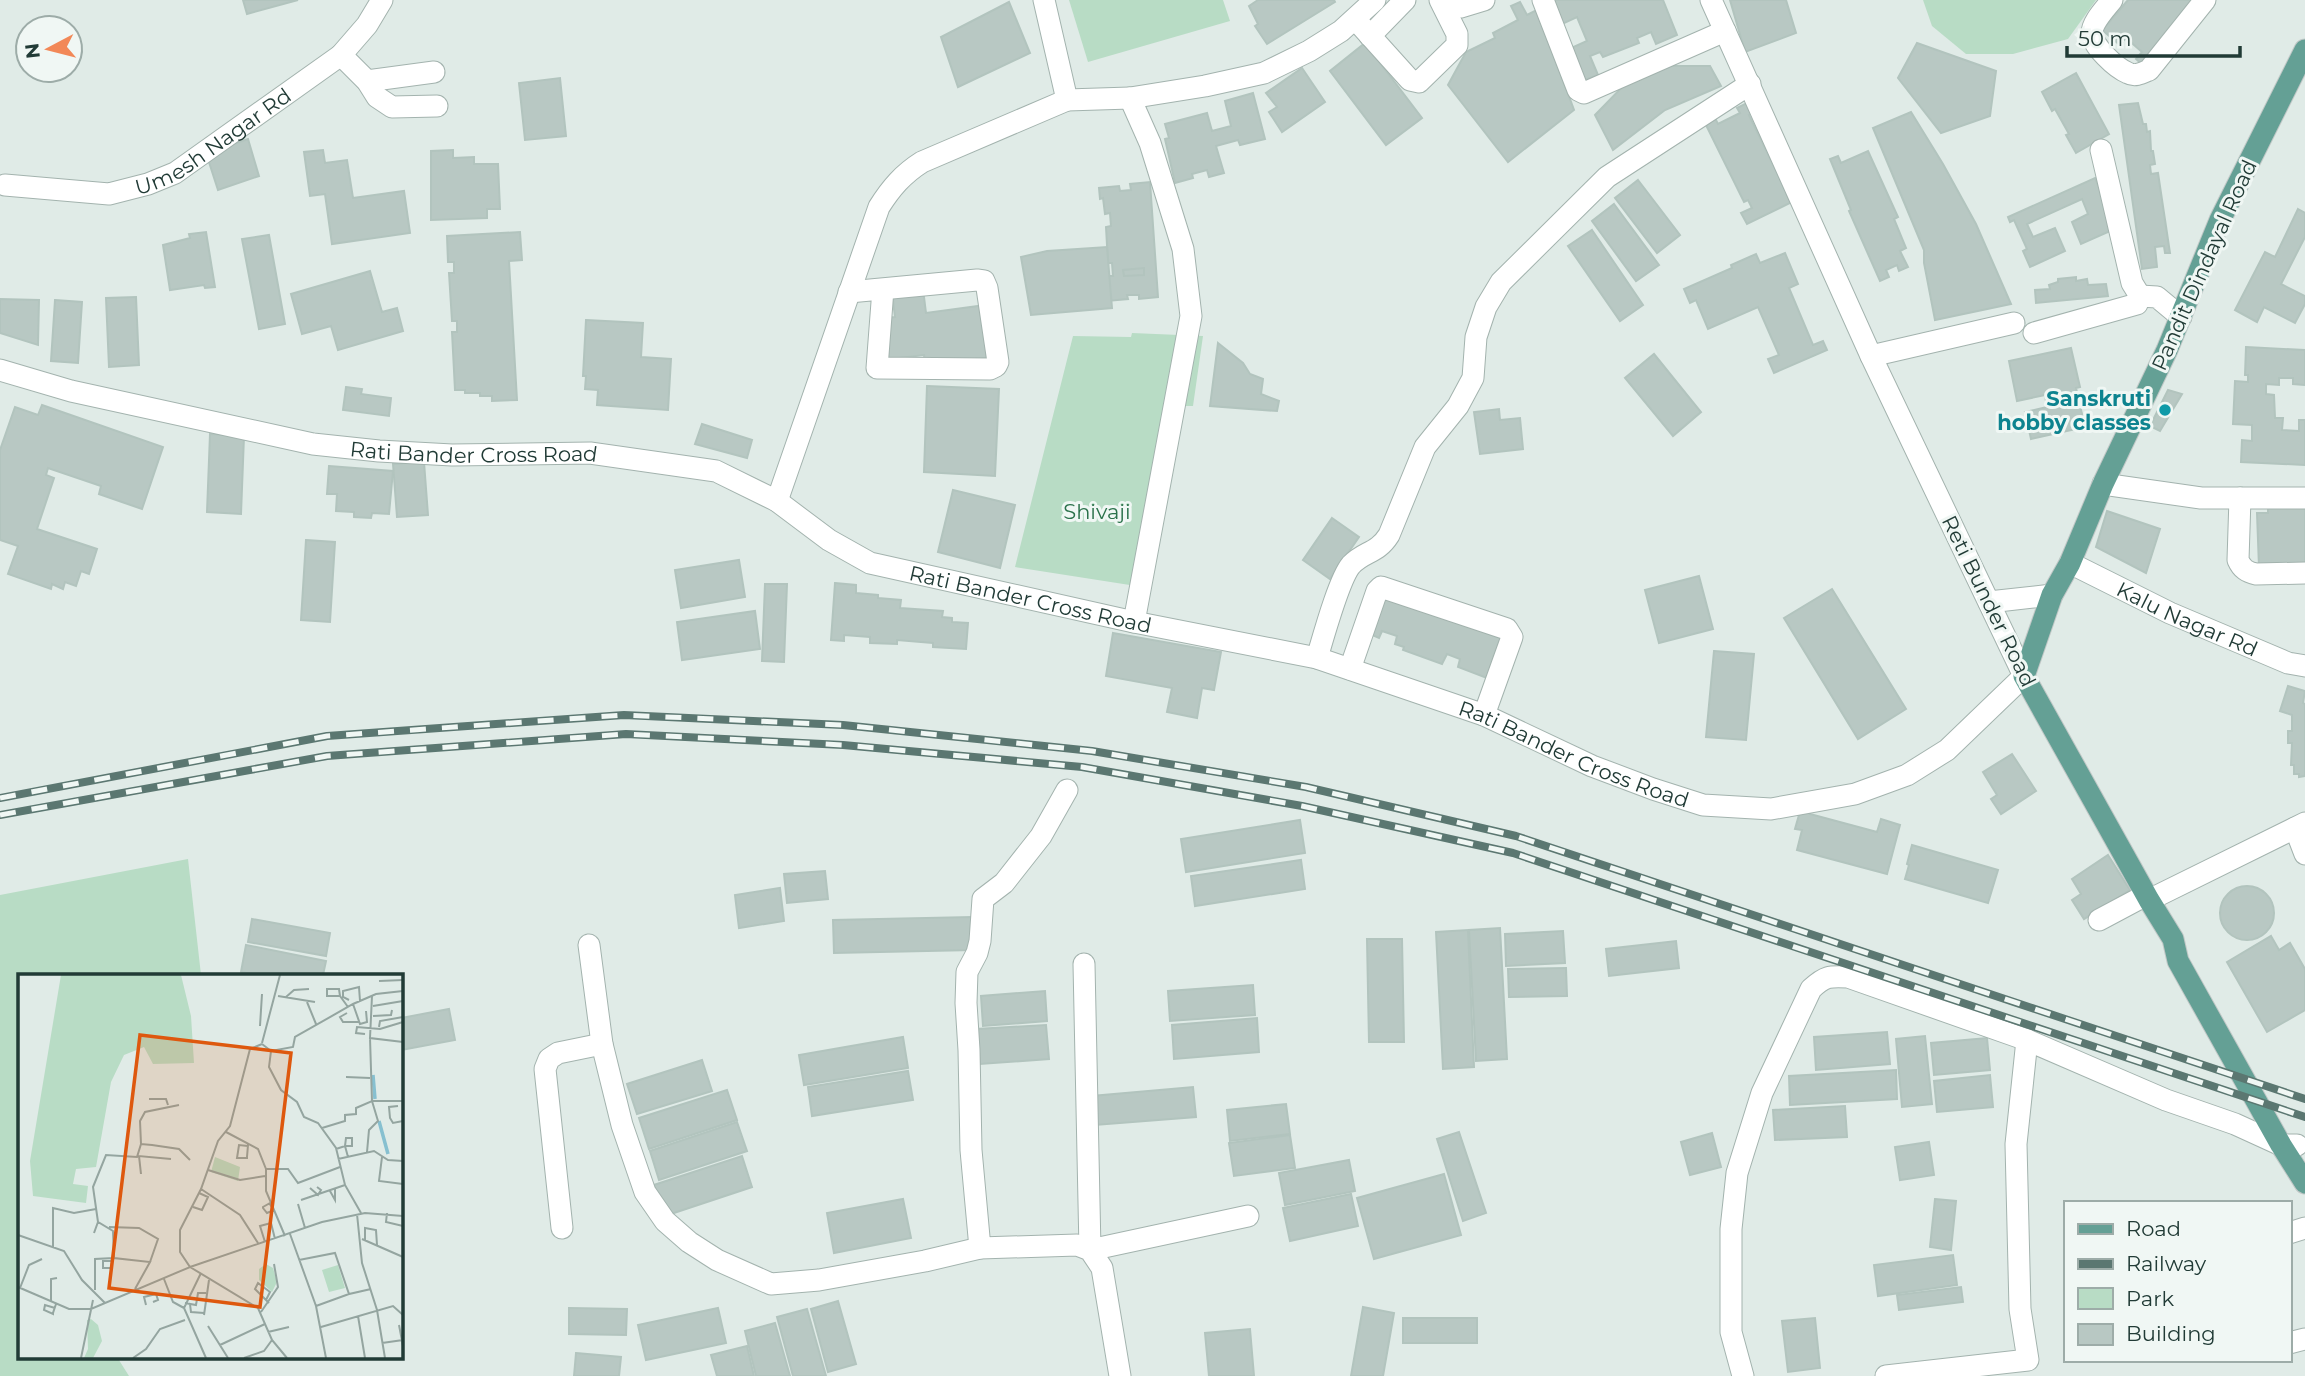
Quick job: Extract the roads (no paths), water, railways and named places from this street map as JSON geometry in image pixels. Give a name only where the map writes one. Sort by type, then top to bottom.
[{"type":"main road","name":"Pandit Dindayal Road","points":[[2024,676],[2052,595],[2070,563],[2103,484],[2167,350],[2220,220],[2305,50]]},
{"type":"main road","name":"Reti Bunder Road","points":[[2024,676],[2173,939],[2178,961],[2294,1149],[2305,1183]]},
{"type":"street","name":"Umesh Nagar Rd","points":[[2,182],[109,194],[148,184],[175,173],[341,55],[367,24],[382,0]]},
{"type":"street","points":[[1044,0],[1067,100]]},
{"type":"street","points":[[777,501],[879,207],[891,188],[907,172],[922,162],[1067,100],[1130,98],[1205,86],[1264,72],[1308,51],[1341,31],[1375,0]]},
{"type":"street","points":[[1370,36],[1405,0]]},
{"type":"street","points":[[1355,19],[1410,80],[1419,82],[1457,46],[1457,34],[1440,0]]},
{"type":"street","points":[[1455,0],[1461,7],[1465,7],[1484,0]]},
{"type":"street","points":[[1543,0],[1578,90],[1584,93],[1725,31]]},
{"type":"street","name":"Reti Bunder Road","points":[[1711,0],[1871,356],[2024,676]]},
{"type":"street","points":[[2112,0],[2093,27],[2091,36],[2095,47],[2129,74],[2137,75],[2149,70],[2205,0]]},
{"type":"street","points":[[341,55],[367,80],[377,97],[393,107],[437,106]]},
{"type":"street","points":[[367,80],[434,72]]},
{"type":"street","points":[[1317,658],[1345,574],[1360,557],[1381,547],[1389,535],[1426,447],[1465,396],[1473,378],[1476,337],[1486,307],[1502,282],[1607,177],[1749,84]]},
{"type":"street","points":[[1130,98],[1150,143],[1183,249],[1191,316],[1134,622]]},
{"type":"street","points":[[2101,150],[2132,283],[2140,296]]},
{"type":"street","points":[[849,292],[977,280],[984,281],[998,362],[996,366],[976,369],[877,368],[883,289]]},
{"type":"street","points":[[2140,296],[2157,297],[2181,317]]},
{"type":"street","points":[[2034,333],[2137,304],[2140,296]]},
{"type":"street","points":[[1871,356],[2014,323]]},
{"type":"street","name":"Rati Bander Cross Road","points":[[1,375],[313,444],[452,455],[590,453],[716,471],[777,501],[829,540],[870,563],[1134,622],[1317,658],[1483,715],[1592,766],[1703,805],[1771,810],[1855,794],[1907,775],[1947,750],[2024,676]]},
{"type":"street","points":[[2103,484],[2201,498],[2305,498]]},
{"type":"street","points":[[2240,498],[2238,560],[2241,566],[2256,574],[2305,573]]},
{"type":"street","name":"Kalu Nagar Rd","points":[[2070,563],[2170,613],[2288,663],[2305,666]]},
{"type":"street","points":[[1349,669],[1377,591],[1381,587],[1507,629],[1512,638],[1483,715]]},
{"type":"street","points":[[1989,602],[2052,595]]},
{"type":"street","points":[[980,1248],[971,1150],[965,1003],[967,972],[980,941],[983,899],[1004,883],[1041,836],[1067,790]]},
{"type":"street","points":[[2099,920],[2300,825],[2305,854]]},
{"type":"street","points":[[589,945],[602,1044],[621,1125],[645,1192],[665,1221],[689,1242],[717,1260],[771,1284],[820,1280],[980,1248],[1077,1245],[1090,1250],[1248,1216]]},
{"type":"street","points":[[1084,964],[1090,1250],[1102,1268],[1120,1376]]},
{"type":"street","points":[[1743,1376],[1731,1332],[1731,1229],[1737,1173],[1762,1093],[1811,989],[1821,980],[1831,976],[1848,977],[2027,1040],[2166,1100],[2294,1149]]},
{"type":"street","points":[[1886,1376],[2029,1368],[2020,1309],[2016,1157],[2027,1040]]},
{"type":"street","points":[[562,1228],[545,1069],[549,1059],[558,1053],[602,1044]]},
{"type":"railway","points":[[0,798],[327,736],[624,715],[843,725],[1092,751],[1306,787],[1516,836],[2305,1099]]},
{"type":"railway","points":[[0,815],[327,756],[626,734],[843,745],[1082,767],[1302,806],[1513,853],[2305,1117]]},
{"type":"place","name":"Sanskruti hobby classes","points":[[2165,410]]},
{"type":"park label","name":"Shivaji","points":[[1097,511]]}]
